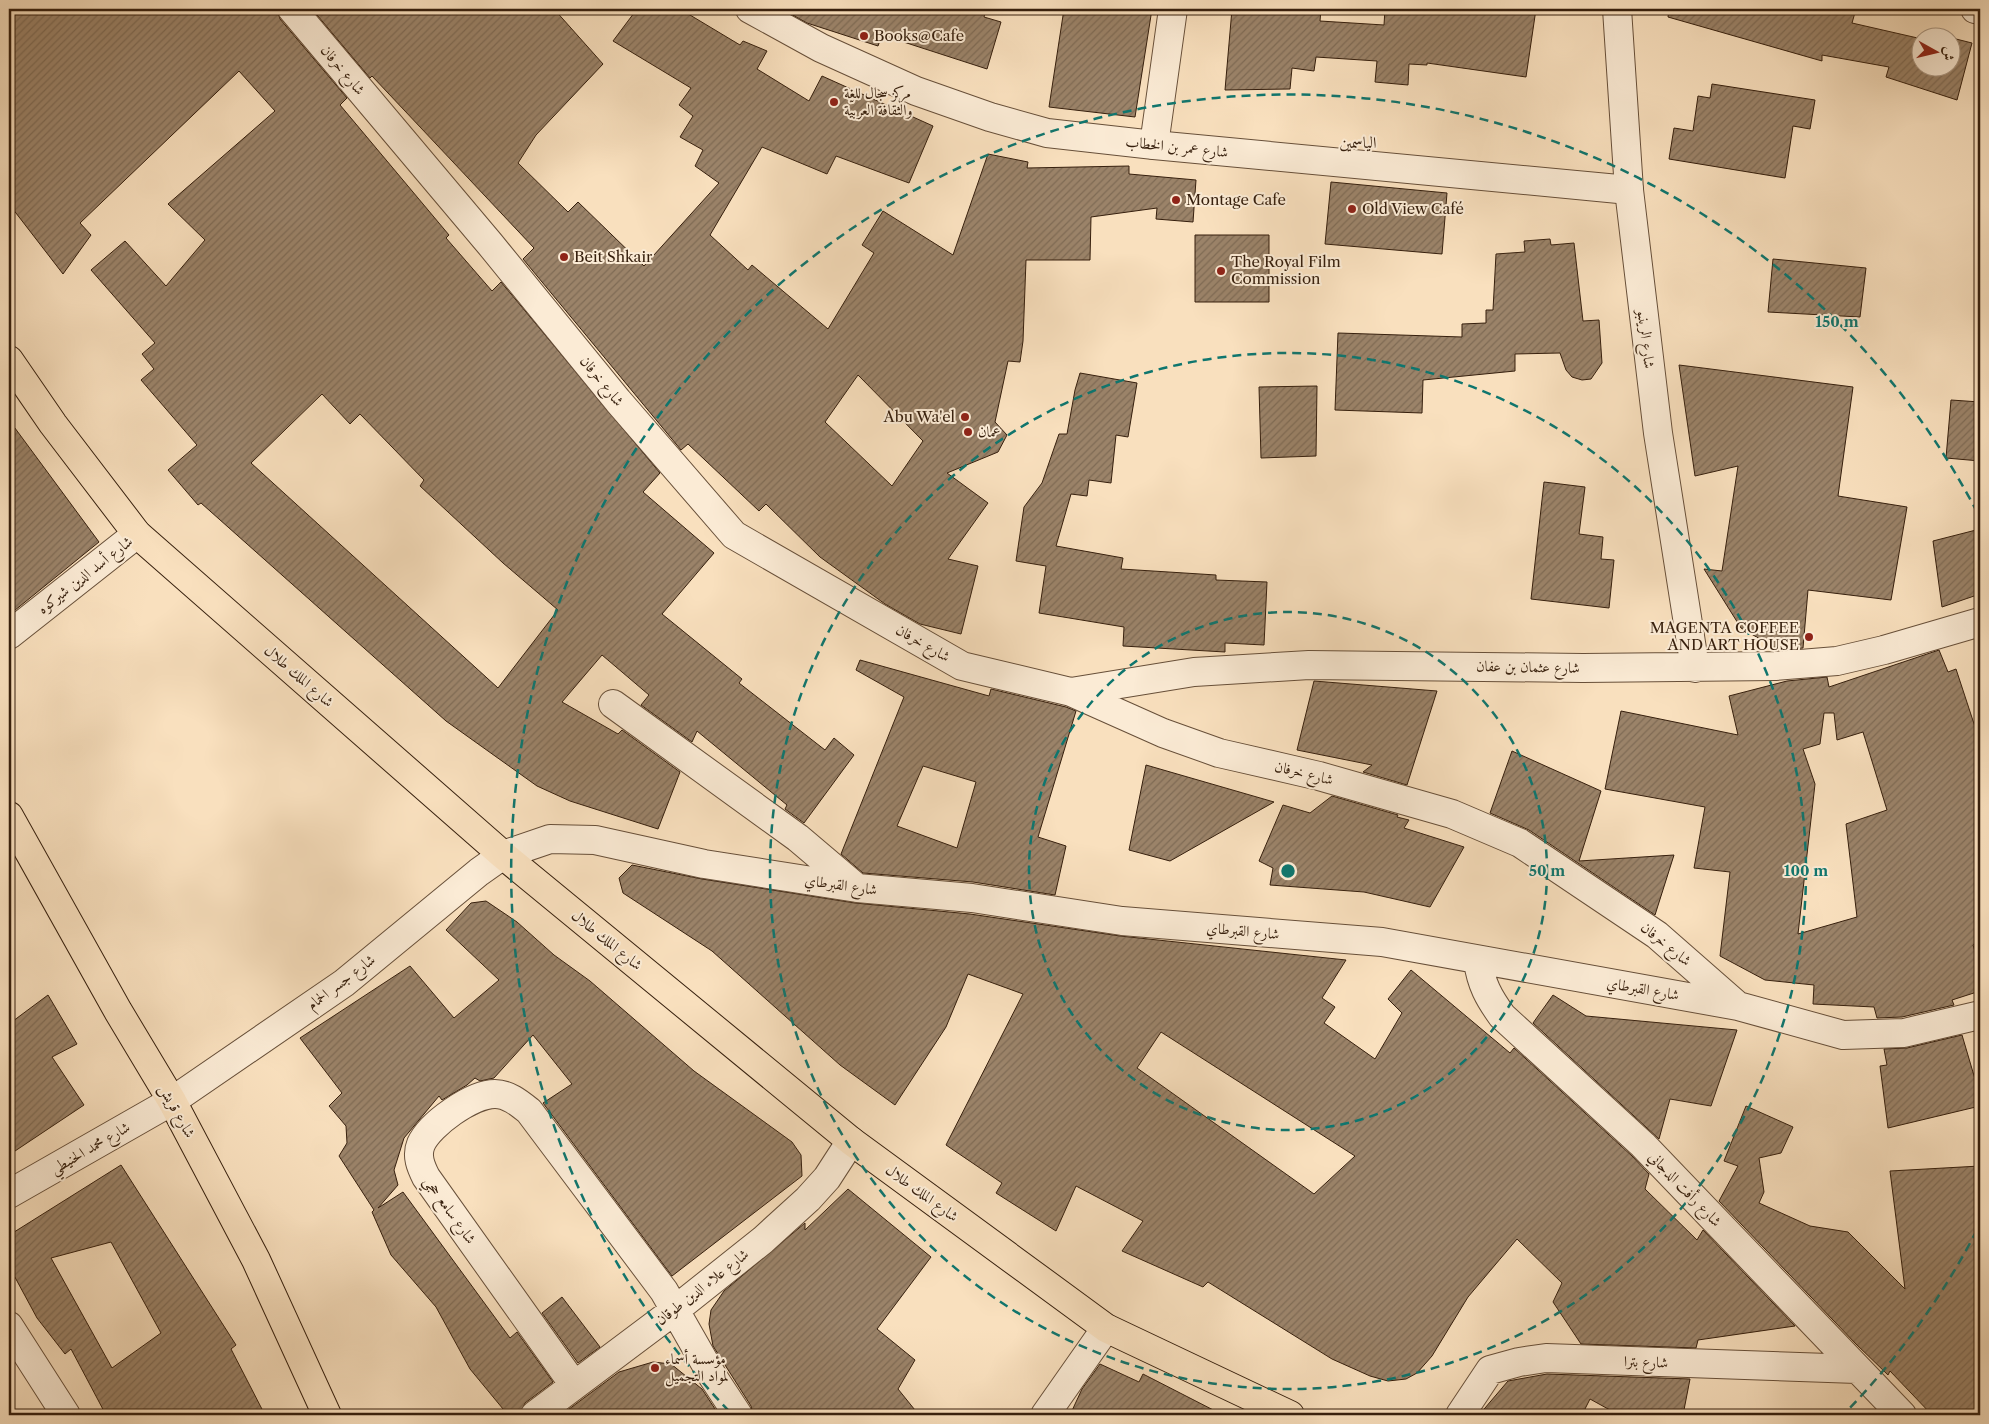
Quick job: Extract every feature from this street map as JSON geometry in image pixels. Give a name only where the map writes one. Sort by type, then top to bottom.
[{"type":"main road","name":"شارع الملك طلال","points":[[9,360],[53,424],[137,534],[503,855],[851,1140],[1106,1328],[1290,1415]]},
{"type":"main road","name":"شارع قريش","points":[[9,816],[118,1011],[172,1101],[256,1260],[327,1415]]},
{"type":"street","name":"شارع خرفان","points":[[292,9],[490,244],[618,401],[734,535],[962,666],[1072,692],[1163,733],[1218,753],[1319,776],[1452,814],[1520,843],[1657,935],[1738,1006]]},
{"type":"street","name":"شارع عمر بن الخطاب","points":[[750,9],[822,48],[916,91],[990,118],[1047,133],[1154,146],[1629,190]]},
{"type":"street","points":[[1154,146],[1173,9]]},
{"type":"street","name":"شارع الرينبو","points":[[1616,9],[1629,190],[1658,433],[1695,668]]},
{"type":"street","points":[[1975,9],[1980,10]]},
{"type":"street","name":"شارع أسد الدين شيركوه","points":[[9,635],[137,534]]},
{"type":"street","name":"شارع عثمان بن عفان","points":[[1072,692],[1194,672],[1309,665],[1695,668],[1775,666],[1837,660],[1884,650],[1980,622]]},
{"type":"street","points":[[613,704],[798,838],[856,888]]},
{"type":"street","name":"شارع القبرطاي","points":[[503,855],[550,839],[595,840],[704,864],[856,888],[972,898],[1122,921],[1382,942],[1478,961],[1738,1006],[1843,1035],[1904,1033],[1980,1015]]},
{"type":"street","name":"شارع جسر الحمام","points":[[172,1101],[344,983],[479,872],[503,855]]},
{"type":"street","name":"شارع رأفت الدجاني","points":[[1478,961],[1481,981],[1490,1000],[1502,1016],[1643,1146],[1902,1415]]},
{"type":"street","name":"شارع سامع حجي","points":[[574,1384],[426,1177],[419,1162],[421,1145],[433,1127],[475,1098],[496,1094],[514,1100],[529,1111],[625,1236],[675,1310],[738,1415]]},
{"type":"street","name":"شارع محمد الحنيطي","points":[[9,1194],[172,1101]]},
{"type":"street","name":"شارع علاء الدين طوقان","points":[[535,1415],[675,1310],[763,1240],[808,1199],[827,1178],[851,1140]]},
{"type":"street","points":[[9,1326],[66,1415]]},
{"type":"street","points":[[1046,1415],[1106,1328]]},
{"type":"street","name":"شارع بترا","points":[[1460,1415],[1490,1370],[1519,1362],[1546,1358],[1857,1370]]},
{"type":"building","points":[[9,9],[277,9],[280,19],[347,98],[340,105],[449,235],[446,238],[492,291],[501,282],[660,473],[643,492],[714,553],[662,614],[742,679],[739,683],[825,750],[834,738],[854,755],[804,823],[785,809],[787,805],[697,731],[692,742],[641,705],[649,695],[602,655],[562,702],[618,734],[622,730],[680,772],[658,829],[570,801],[537,786],[446,721],[201,503],[198,505],[168,470],[197,445],[141,380],[154,369],[142,354],[155,343],[91,270],[125,241],[166,286],[205,240],[168,204],[275,111],[239,71],[80,223],[91,235],[63,274],[9,204]],"holes":[[[322,394],[350,424],[360,414],[424,480],[420,486],[503,563],[558,610],[498,688],[251,463]]]},
{"type":"building","points":[[312,9],[554,9],[603,64],[536,135],[518,163],[568,212],[578,202],[644,266],[719,183],[695,166],[703,150],[680,137],[693,116],[679,105],[691,88],[613,41],[637,9],[680,9],[740,45],[743,41],[767,51],[757,69],[809,101],[822,76],[933,126],[909,183],[836,156],[827,174],[762,147],[710,235],[748,270],[752,265],[828,329],[874,253],[862,245],[883,211],[953,255],[988,154],[1028,162],[1027,168],[1129,166],[1129,174],[1196,180],[1193,222],[1156,219],[1157,208],[1091,217],[1090,260],[1026,260],[1023,341],[1020,362],[1008,361],[995,422],[1007,435],[998,452],[947,473],[988,503],[948,559],[978,566],[961,634],[920,624],[885,604],[820,557],[766,504],[759,511],[688,444],[681,450],[523,259],[534,248],[372,76],[370,78]],"holes":[[[858,375],[923,441],[892,486],[825,422]]]},
{"type":"building","points":[[782,9],[986,9],[984,17],[1001,22],[987,69],[882,35],[878,46],[807,23]]},
{"type":"building","points":[[1064,9],[1152,9],[1135,117],[1049,107]]},
{"type":"building","points":[[1232,9],[1321,9],[1320,21],[1384,25],[1385,9],[1536,9],[1526,77],[1427,63],[1427,65],[1409,64],[1408,85],[1375,82],[1377,61],[1316,57],[1314,71],[1292,68],[1290,89],[1225,90]]},
{"type":"building","points":[[1669,9],[1856,9],[1852,23],[1912,37],[1912,78],[1962,78],[1962,40],[1972,43],[1957,100],[1886,77],[1889,67],[1822,55],[1822,61],[1668,17]]},
{"type":"building","points":[[1712,84],[1815,100],[1810,129],[1793,126],[1785,178],[1669,159],[1674,128],[1693,131],[1698,96],[1710,98]]},
{"type":"building","points":[[1331,182],[1447,193],[1442,254],[1325,244]]},
{"type":"building","points":[[1195,235],[1269,235],[1269,302],[1195,302]]},
{"type":"building","points":[[1550,239],[1551,245],[1574,243],[1583,321],[1599,320],[1602,363],[1591,379],[1582,380],[1572,377],[1566,370],[1560,353],[1515,354],[1515,371],[1423,380],[1422,413],[1335,410],[1338,333],[1462,337],[1462,324],[1486,323],[1486,310],[1493,310],[1496,254],[1525,252],[1524,241]]},
{"type":"building","points":[[1773,259],[1866,268],[1860,317],[1768,312]]},
{"type":"building","points":[[1679,365],[1853,387],[1838,496],[1907,507],[1891,600],[1808,590],[1803,648],[1779,650],[1741,628],[1704,569],[1722,571],[1738,466],[1695,476]]},
{"type":"building","points":[[1080,373],[1137,383],[1128,437],[1116,435],[1111,483],[1089,480],[1087,496],[1071,494],[1056,546],[1123,558],[1121,569],[1216,575],[1216,580],[1267,582],[1264,645],[1225,643],[1225,652],[1123,646],[1124,627],[1039,613],[1046,566],[1016,561],[1024,507],[1042,483],[1059,434],[1067,434]]},
{"type":"building","points":[[1317,386],[1316,456],[1261,458],[1259,387]]},
{"type":"building","points":[[1951,400],[1980,402],[1980,461],[1946,458]]},
{"type":"building","points":[[9,420],[99,542],[9,615]]},
{"type":"building","points":[[1544,482],[1585,487],[1579,534],[1603,537],[1601,559],[1614,560],[1609,608],[1531,599]]},
{"type":"building","points":[[1980,529],[1980,594],[1942,607],[1933,541]]},
{"type":"building","points":[[1939,650],[1948,672],[1956,669],[1980,742],[1980,942],[1973,945],[1980,969],[1980,991],[1952,1000],[1954,1005],[1902,1017],[1877,1018],[1874,1007],[1813,1004],[1814,985],[1765,980],[1720,956],[1730,872],[1694,868],[1705,807],[1605,789],[1621,711],[1738,735],[1729,696],[1787,681],[1827,677],[1829,687]],"holes":[[[1824,713],[1834,713],[1837,740],[1863,732],[1887,810],[1846,824],[1857,917],[1798,934],[1815,784],[1803,749],[1820,744]]]},
{"type":"building","points":[[860,660],[989,696],[991,689],[1076,711],[1038,837],[1066,846],[1055,895],[973,882],[863,873],[841,854],[904,697],[856,670]],"holes":[[[923,766],[976,782],[957,848],[897,826]]]},
{"type":"building","points":[[1314,681],[1437,691],[1407,785],[1363,772],[1372,765],[1297,750]]},
{"type":"building","points":[[1512,751],[1601,791],[1579,861],[1674,855],[1655,915],[1529,830],[1490,813]]},
{"type":"building","points":[[1146,765],[1274,802],[1170,861],[1129,850]]},
{"type":"building","points":[[1332,796],[1398,815],[1397,817],[1409,820],[1404,828],[1464,847],[1430,907],[1364,892],[1270,885],[1273,868],[1259,861],[1283,805],[1310,813]]},
{"type":"building","points":[[632,865],[702,879],[855,903],[970,914],[1120,936],[1346,960],[1322,998],[1335,1007],[1324,1023],[1375,1059],[1402,1013],[1388,999],[1411,970],[1510,1053],[1514,1048],[1632,1156],[1649,1174],[1645,1189],[1697,1240],[1703,1230],[1795,1326],[1698,1340],[1696,1348],[1581,1344],[1553,1302],[1562,1283],[1517,1239],[1468,1297],[1432,1356],[1417,1373],[1406,1379],[1388,1381],[1370,1376],[1332,1359],[1208,1282],[1203,1287],[1122,1251],[1143,1221],[1076,1186],[1056,1231],[996,1193],[1002,1183],[946,1145],[1023,994],[968,974],[946,1027],[895,1105],[840,1065],[712,951],[623,893],[619,878]],"holes":[[[1161,1032],[1355,1156],[1314,1194],[1137,1068]]]},
{"type":"building","points":[[486,901],[517,922],[554,955],[590,981],[694,1071],[792,1142],[801,1155],[802,1176],[672,1276],[543,1103],[572,1084],[533,1035],[494,1078],[480,1081],[475,1078],[442,1100],[439,1096],[404,1138],[394,1170],[398,1185],[378,1208],[403,1192],[510,1338],[517,1332],[553,1382],[525,1403],[520,1415],[508,1415],[470,1369],[436,1307],[391,1255],[372,1212],[374,1210],[339,1156],[347,1143],[346,1126],[329,1106],[342,1093],[300,1038],[410,966],[454,1018],[499,980],[446,930],[471,903]]},
{"type":"building","points":[[48,995],[77,1044],[52,1057],[84,1105],[9,1155],[9,1024]]},
{"type":"building","points":[[1553,995],[1586,1016],[1737,1030],[1711,1106],[1670,1099],[1659,1139],[1533,1023]]},
{"type":"building","points":[[1962,1035],[1980,1096],[1980,1106],[1888,1128],[1880,1066],[1887,1065],[1884,1049],[1907,1048]]},
{"type":"building","points":[[1746,1106],[1793,1127],[1781,1153],[1759,1158],[1764,1192],[1759,1203],[1810,1226],[1848,1232],[1905,1289],[1890,1171],[1980,1166],[1980,1415],[1932,1415],[1890,1371],[1888,1375],[1856,1344],[1719,1201],[1738,1166],[1724,1161]]},
{"type":"building","points":[[121,1165],[236,1345],[231,1349],[265,1415],[106,1415],[71,1349],[65,1354],[37,1318],[10,1268],[11,1234]],"holes":[[[111,1242],[161,1333],[112,1368],[51,1258]]]},
{"type":"building","points":[[848,1189],[931,1257],[877,1329],[915,1360],[898,1389],[919,1415],[753,1415],[751,1406],[713,1346],[709,1324],[711,1310],[724,1291],[805,1223],[805,1230]]},
{"type":"building","points":[[562,1297],[600,1347],[578,1363],[542,1313]]},
{"type":"building","points":[[653,1362],[671,1364],[702,1389],[719,1415],[561,1415],[619,1372]]},
{"type":"building","points":[[1100,1364],[1139,1382],[1143,1374],[1223,1415],[1070,1415],[1082,1389]]},
{"type":"building","points":[[1547,1374],[1690,1379],[1683,1415],[1619,1415],[1590,1399],[1582,1415],[1479,1415],[1508,1381]]},
{"type":"place","name":"Books@Cafe","points":[[864,36]]},
{"type":"place","name":"مركز سجال للغة والثقافة العربيّة","points":[[834,102]]},
{"type":"place","name":"Montage Cafe","points":[[1176,200]]},
{"type":"place","name":"Old View Café","points":[[1352,209]]},
{"type":"place","name":"Beit Shkair","points":[[564,257]]},
{"type":"place","name":"The Royal Film Commission","points":[[1221,271]]},
{"type":"place","name":"Abu Wa'el","points":[[965,417]]},
{"type":"place","name":"عمان","points":[[968,432]]},
{"type":"place","name":"MAGENTA COFFEE AND ART HOUSE","points":[[1809,637]]},
{"type":"place","name":"مؤسسة أسماء لمواد التجميل","points":[[655,1368]]},
{"type":"district","name":"الياسمين","points":[[1358,142]]}]
